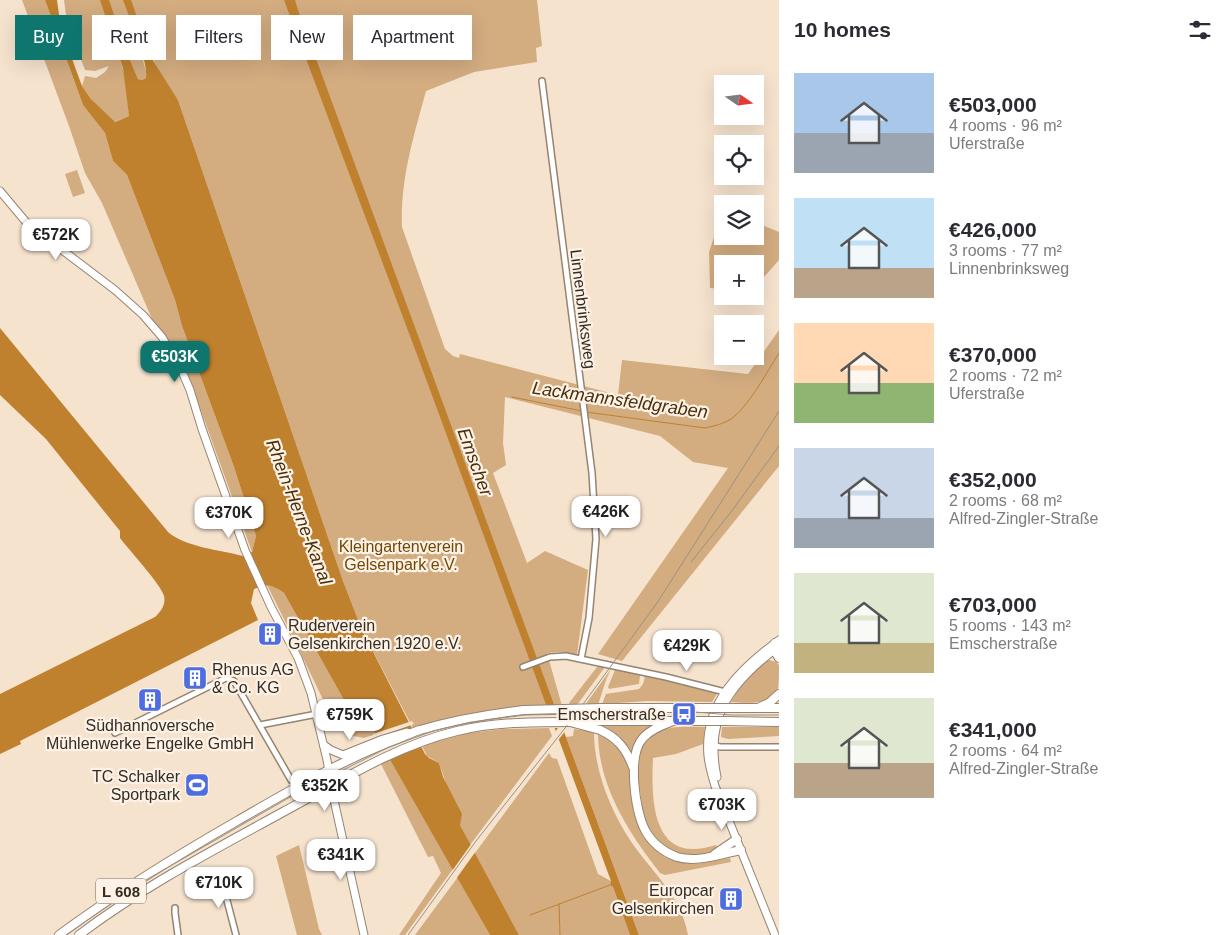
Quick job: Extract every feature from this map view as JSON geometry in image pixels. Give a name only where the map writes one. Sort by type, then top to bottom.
[{"type":"main road","points":[[0,191],[37,232],[114,290],[142,314],[166,344],[180,367],[190,390],[245,550],[302,667],[317,714],[324,744],[330,770],[331,785],[364,935]]},
{"type":"main road","points":[[775,935],[709,766],[714,713],[746,666],[777,645],[779,658]]},
{"type":"main road","points":[[758,708],[769,703],[779,694]]},
{"type":"main road","name":"L 608","points":[[59,935],[100,905],[171,859],[278,797],[376,744],[417,731],[467,718],[524,710],[779,708]]},
{"type":"main road","name":"L 608","points":[[633,769],[638,746],[643,738],[655,729],[673,721]]},
{"type":"main road","name":"L 608","points":[[79,935],[111,910],[205,855],[384,757],[422,741],[480,727],[528,722],[570,722],[600,726],[673,721],[779,722]]},
{"type":"main road","name":"L 608","points":[[600,726],[622,745],[633,769],[640,816],[645,830],[654,842],[671,854],[684,858],[698,859],[741,850]]},
{"type":"main road","points":[[324,744],[342,755],[376,744]]},
{"type":"main road","name":"L 608","points":[[712,856],[737,839]]},
{"type":"street","name":"Linnenbrinksweg","points":[[542,82],[592,473],[596,539],[589,618],[581,659]]},
{"type":"street","points":[[523,667],[562,655],[728,693]]},
{"type":"street","points":[[115,733],[226,678],[234,681],[291,780]]},
{"type":"street","points":[[260,725],[317,714]]},
{"type":"street","points":[[711,745],[779,747]]},
{"type":"street","points":[[224,882],[224,889],[236,935]]},
{"type":"street","points":[[176,908],[178,935]]},
{"type":"green space","points":[[22,0],[45,0],[50,15],[28,15]]},
{"type":"green space","name":"Kleingartenverein Gelsenpark e.V.","points":[[64,0],[537,0],[542,46],[536,48],[537,62],[474,72],[426,91],[417,124],[403,192],[402,227],[445,349],[453,356],[459,358],[460,354],[618,395],[622,360],[748,374],[754,365],[764,365],[764,351],[779,330],[779,466],[622,661],[598,654],[728,468],[693,462],[660,436],[505,397],[503,443],[506,465],[493,473],[527,563],[545,551],[588,570],[577,655],[558,652],[547,653],[562,706],[470,715],[413,728],[362,630],[343,581],[178,100],[153,60],[166,60],[166,15],[92,15],[92,60],[120,60],[126,79],[129,116],[114,122],[91,99],[82,86],[85,76],[96,78],[105,72],[109,66],[95,71],[85,70],[81,60],[82,15],[66,15]]},
{"type":"green space","points":[[44,60],[67,60],[83,105],[105,133],[113,161],[127,175],[175,300],[182,326],[234,467],[256,536],[252,552],[191,383],[173,348],[152,319],[102,203],[85,173]]},
{"type":"green space","points":[[130,60],[143,60],[147,75],[142,80],[138,79]]},
{"type":"green space","points":[[77,170],[85,193],[73,197],[65,174]]},
{"type":"green space","points":[[764,226],[779,232],[779,260],[764,277],[764,255],[714,255],[714,288],[710,288],[709,252],[714,237],[714,245],[764,245]]},
{"type":"green space","points":[[267,585],[273,586],[284,593],[353,716],[372,728],[376,734],[364,738],[348,735],[337,713],[328,710]]},
{"type":"green space","points":[[769,660],[779,665],[778,689],[775,694],[764,701],[731,702],[752,672]]},
{"type":"green space","points":[[597,667],[605,667],[577,705],[570,705],[569,703]]},
{"type":"green space","points":[[611,669],[598,705],[585,705]]},
{"type":"green space","points":[[615,670],[640,675],[639,684],[609,689],[608,687]]},
{"type":"green space","points":[[645,676],[718,692],[712,702],[648,701],[602,704],[606,694],[639,689],[643,684]]},
{"type":"green space","points":[[603,725],[656,725],[632,755],[619,736],[602,727]]},
{"type":"green space","points":[[705,727],[703,744],[676,754],[653,758],[655,810],[660,826],[667,838],[679,846],[695,849],[716,845],[718,849],[696,855],[686,854],[666,847],[650,832],[645,822],[639,783],[640,751],[649,738],[661,730]]},
{"type":"green space","points":[[722,727],[779,727],[779,736],[728,739],[721,737]]},
{"type":"green space","points":[[549,728],[552,736],[470,845],[460,825],[439,763],[427,756],[422,746],[460,734],[503,729]]},
{"type":"green space","points":[[574,729],[594,732],[600,773],[615,813],[636,849],[679,907],[688,935],[639,935],[566,737],[573,736]]},
{"type":"green space","points":[[598,733],[613,742],[629,766],[636,820],[643,835],[655,848],[670,858],[686,863],[699,864],[730,858],[731,862],[665,875],[660,873],[637,842],[609,790],[599,753]]},
{"type":"green space","points":[[549,753],[552,758],[557,759],[598,874],[611,881],[610,885],[613,887],[630,935],[519,935],[475,853]]},
{"type":"green space","points":[[390,759],[453,869],[405,935],[399,935],[441,873],[433,856],[428,857],[381,764]]},
{"type":"green space","points":[[299,845],[322,935],[297,935],[276,856]]},
{"type":"green space","points":[[458,877],[490,935],[415,935]]},
{"type":"water","points":[[45,0],[57,0],[59,15],[50,15]]},
{"type":"water","points":[[100,0],[109,0],[114,15],[105,15]]},
{"type":"water","points":[[123,0],[131,0],[136,15],[129,15]]},
{"type":"water","points":[[284,0],[295,0],[300,15],[290,15]]},
{"type":"water","name":"Rhein-Herne-Kanal","points":[[67,60],[72,60],[82,86],[91,99],[115,122],[129,116],[120,60],[130,60],[138,79],[142,80],[146,78],[144,60],[153,60],[178,100],[343,581],[362,630],[425,754],[439,763],[443,777],[462,814],[460,825],[519,935],[490,935],[372,728],[353,716],[284,593],[273,587],[263,586],[254,589],[251,603],[258,620],[20,741],[21,744],[0,754],[0,694],[155,617],[162,608],[164,596],[157,583],[120,538],[120,531],[46,439],[0,395],[0,328],[168,532],[193,545],[243,556],[252,552],[256,536],[234,467],[182,326],[175,300],[127,175],[113,161],[105,133],[83,105]]},
{"type":"water","points":[[306,60],[316,60],[639,935],[630,935],[613,887],[610,885],[611,881]]},
{"type":"pier","points":[[543,706],[557,706],[566,730],[556,743],[553,735],[558,728],[551,728]]},
{"type":"pier","points":[[412,721],[414,724],[375,738],[373,734]]},
{"type":"pier","points":[[415,728],[424,745],[387,760],[376,739]]},
{"type":"pier","points":[[472,843],[476,851],[456,879],[452,871]]},
{"type":"waterway","name":"Lackmannsfeldgraben","points":[[586,412],[705,428],[718,425],[731,419],[744,406],[779,353]]},
{"type":"waterway","name":"Lackmannsfeldgraben","points":[[512,397],[582,411]]},
{"type":"waterway","points":[[530,915],[610,885]]},
{"type":"waterway","points":[[559,904],[560,935]]},
{"type":"tram line","points":[[66,935],[144,881],[299,792],[389,747],[433,731],[471,722],[525,715],[695,712],[731,715],[779,715]]},
{"type":"railway","points":[[408,935],[476,841],[573,718],[657,603],[779,411]]},
{"type":"railway","points":[[691,562],[731,512],[779,446]]},
{"type":"place","name":"Ruderverein Gelsenkirchen 1920 e.V.","points":[[270,634]]},
{"type":"place","name":"Rhenus AG & Co. KG","points":[[195,678]]},
{"type":"place","name":"Südhannoversche Mühlenwerke Engelke GmbH","points":[[150,700]]},
{"type":"place","name":"Emscherstraße","points":[[684,714]]},
{"type":"place","name":"TC Schalker Sportpark","points":[[197,785]]},
{"type":"place","name":"Europcar Gelsenkirchen","points":[[731,899]]},
{"type":"water label","name":"Emscher","points":[[475,462]]}]
